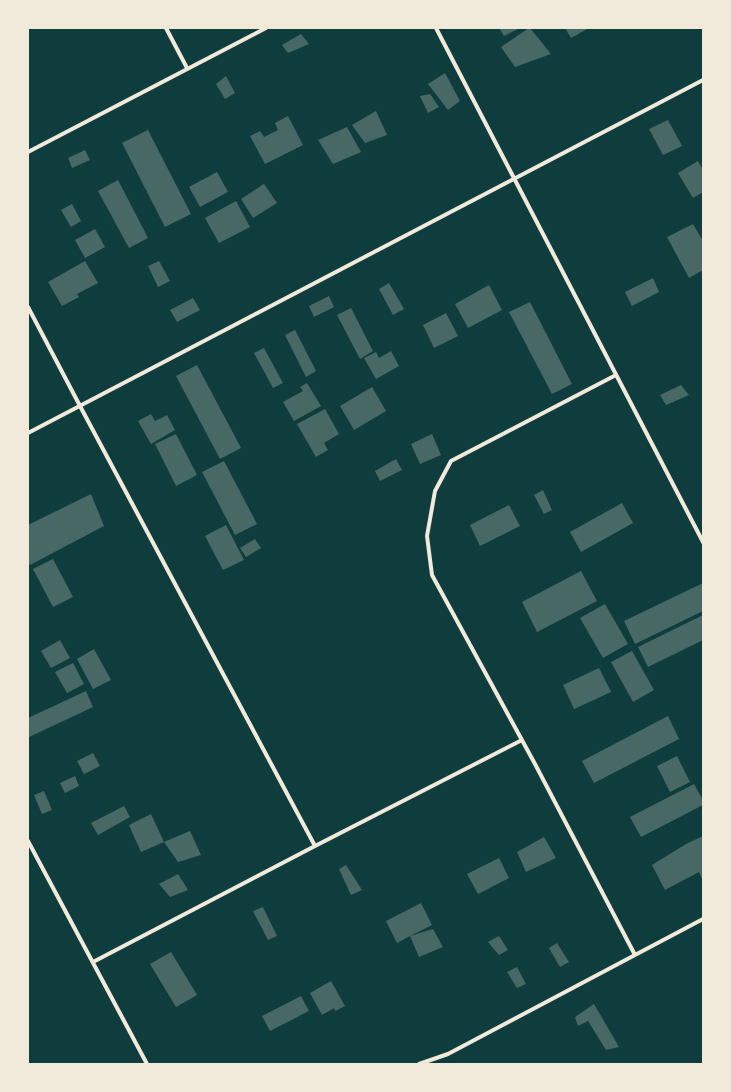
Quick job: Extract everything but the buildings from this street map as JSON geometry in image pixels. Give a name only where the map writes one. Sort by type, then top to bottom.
[{"type":"street","points":[[166,28],[187,68]]},
{"type":"street","points":[[28,152],[266,28]]},
{"type":"street","points":[[436,28],[703,542]]},
{"type":"street","points":[[28,433],[703,80]]},
{"type":"street","points":[[28,306],[314,846]]},
{"type":"street","points":[[616,375],[451,461],[435,491],[427,536],[432,575],[522,740],[635,955]]},
{"type":"street","points":[[93,962],[314,846],[522,740]]},
{"type":"street","points":[[28,841],[147,1064]]},
{"type":"street","points":[[419,1064],[448,1054],[703,919]]}]
